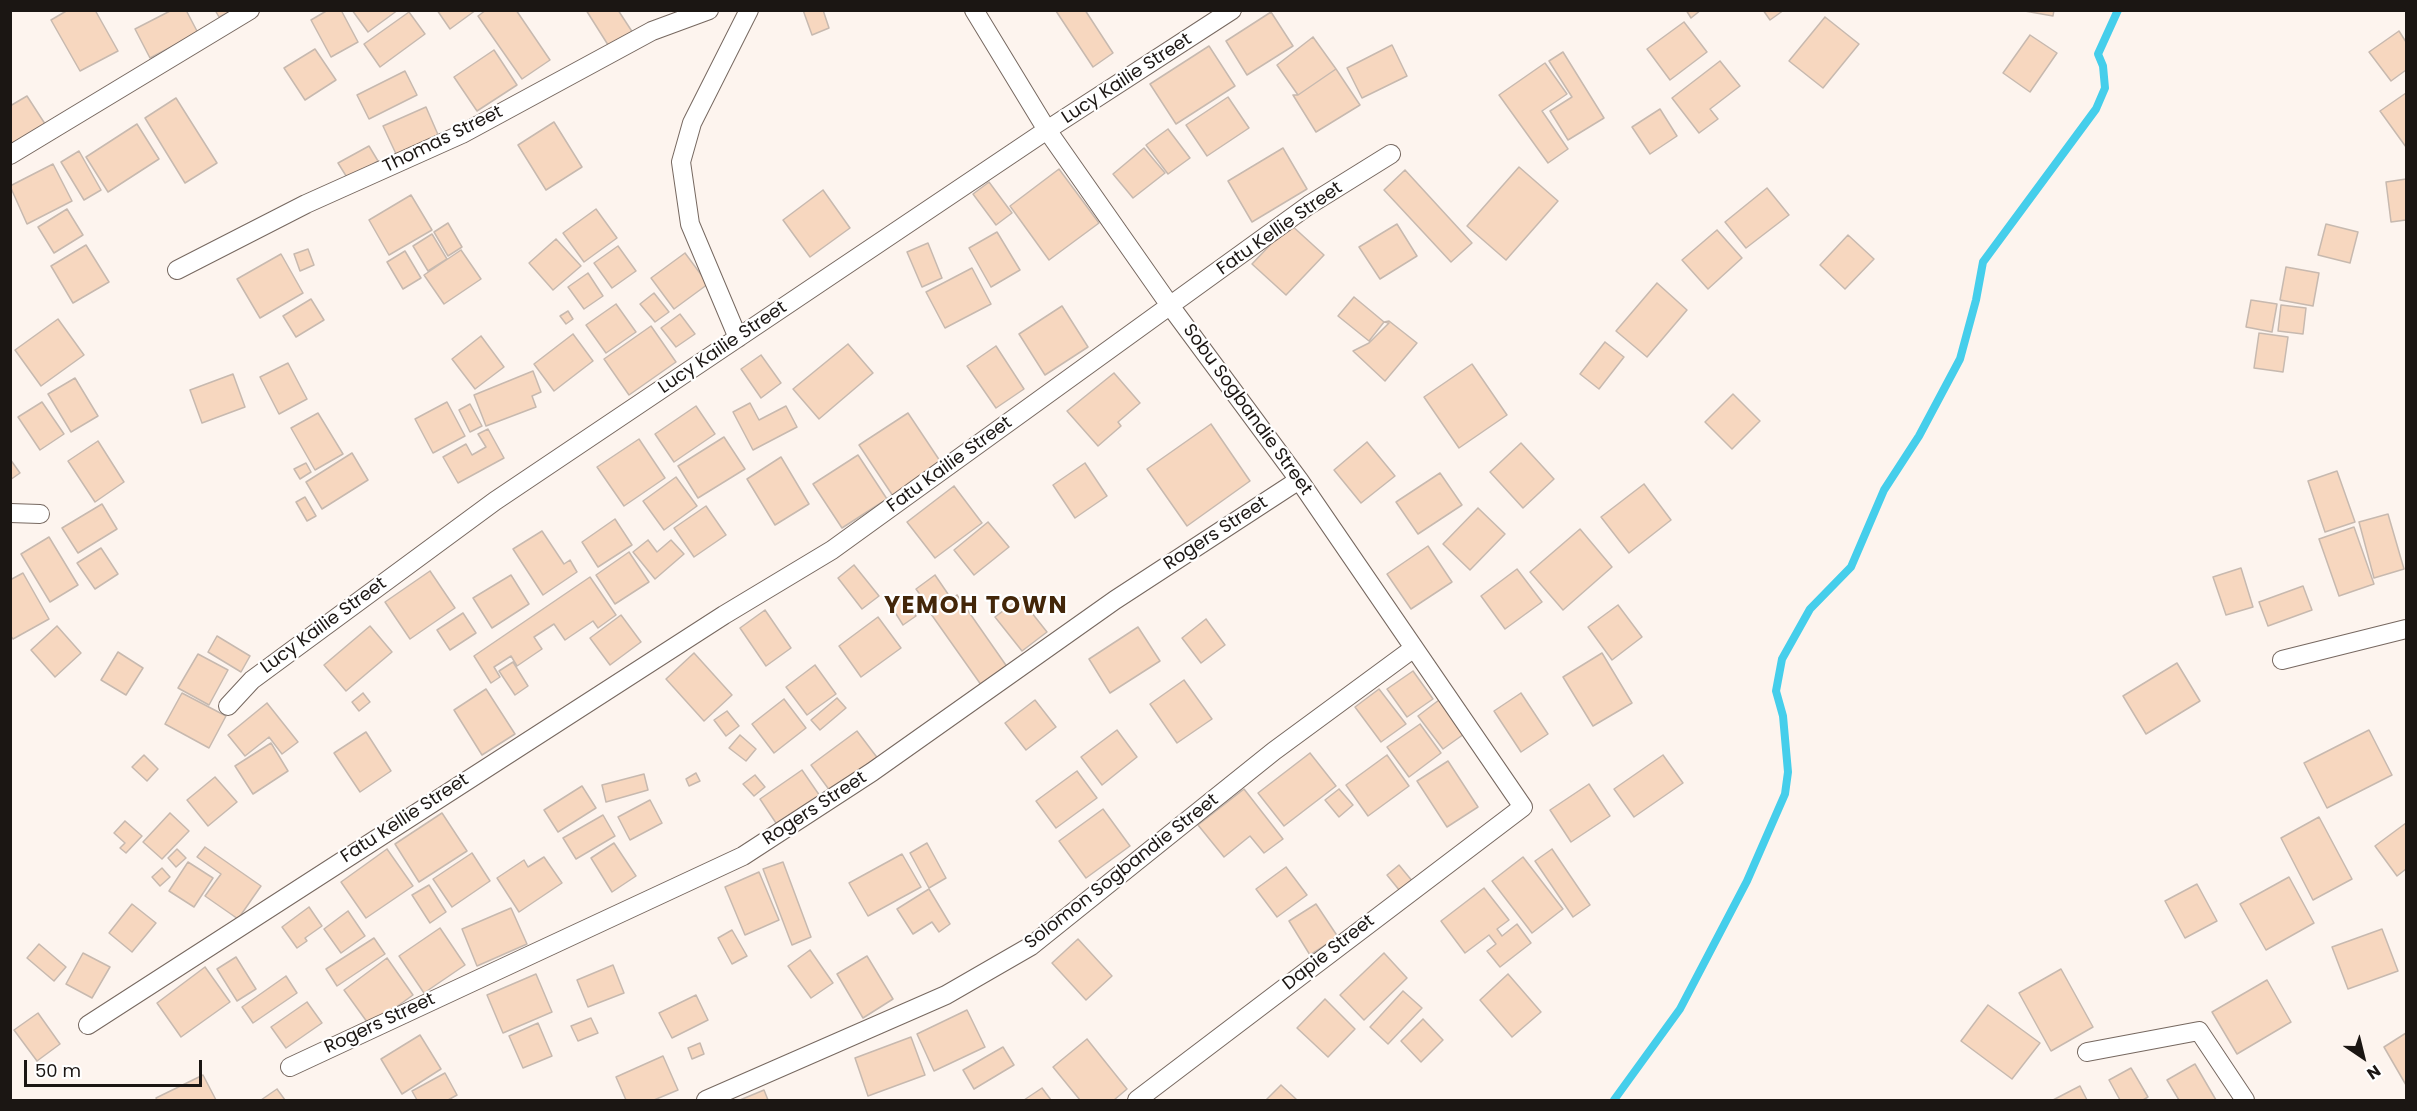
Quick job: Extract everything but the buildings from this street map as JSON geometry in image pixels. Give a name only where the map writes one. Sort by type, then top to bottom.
[{"type":"street","points":[[10,155],[250,10]]},
{"type":"street","name":"Thomas Street","points":[[177,270],[306,204],[462,134],[652,31],[709,10]]},
{"type":"street","points":[[738,338],[690,225],[681,162],[692,123],[749,10]]},
{"type":"street","name":"Sobu Sogbandie Street","points":[[974,10],[1047,130],[1171,307],[1299,480],[1523,807]]},
{"type":"street","name":"Lucy Kailie Street","points":[[228,706],[252,680],[486,508],[1223,13]]},
{"type":"street","name":"Fatu Kellie Street","points":[[1171,307],[1309,205],[1391,154]]},
{"type":"street","name":"Fatu Kailie Street","points":[[724,615],[832,550],[1171,307]]},
{"type":"street","name":"Rogers Street","points":[[290,1067],[743,856],[872,772],[1115,600],[1299,480]]},
{"type":"street","points":[[10,513],[40,514]]},
{"type":"street","name":"Fatu Kellie Street","points":[[88,1025],[724,615]]},
{"type":"street","points":[[2282,660],[2406,629]]},
{"type":"street","name":"Solomon Sogbandie Street","points":[[706,1101],[945,995],[1031,946],[1275,751],[1414,648]]},
{"type":"street","name":"Dapie Street","points":[[1137,1101],[1523,807]]},
{"type":"street","points":[[2087,1052],[2199,1031],[2245,1101]]},
{"type":"waterway","points":[[1614,1100],[1680,1009],[1747,881],[1785,794],[1788,772],[1783,716],[1776,691],[1782,659],[1810,609],[1851,567],[1884,490],[1919,436],[1960,359],[1976,300],[1983,262],[2096,109],[2105,88],[2103,66],[2098,54],[2118,10]]},
{"type":"district","name":"YEMOH TOWN","points":[[976,607]]}]
